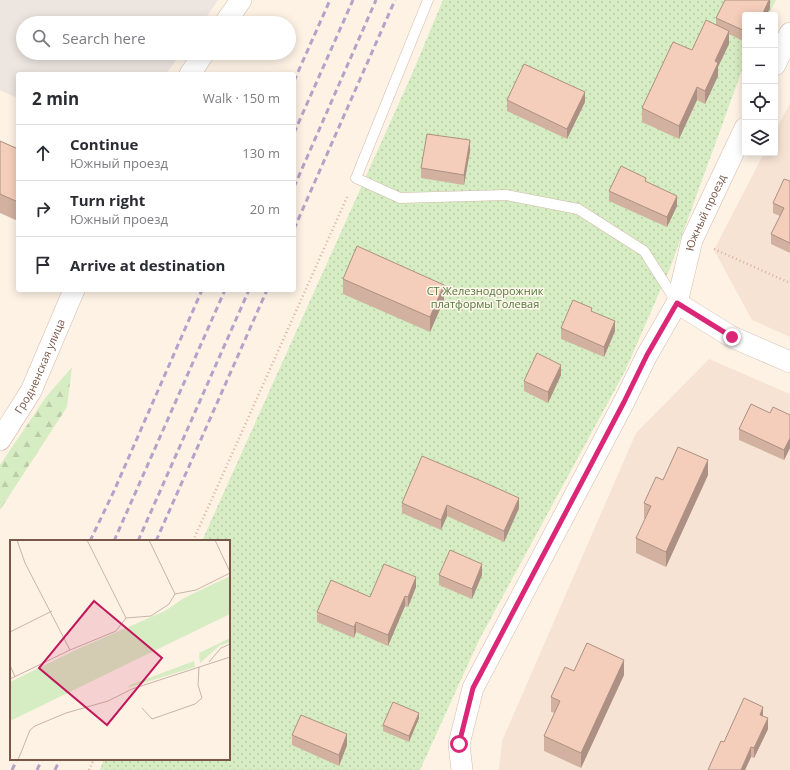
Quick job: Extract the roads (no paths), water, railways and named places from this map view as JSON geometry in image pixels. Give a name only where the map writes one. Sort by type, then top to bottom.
[{"type":"street","points":[[230,16],[241,0]]},
{"type":"street","points":[[778,58],[790,33]]},
{"type":"street","points":[[191,72],[199,60]]},
{"type":"street","name":"Южный проезд","points":[[462,770],[459,744],[473,688],[624,402],[647,355],[677,303],[692,240],[742,134]]},
{"type":"street","name":"Гродненская улица","points":[[0,440],[31,391],[73,292]]},
{"type":"street","points":[[677,303],[732,337],[790,362]]},
{"type":"lane","points":[[428,0],[356,178],[400,198],[506,196],[578,209],[644,251],[677,303]]},
{"type":"railway","points":[[296,76],[330,0]]},
{"type":"railway","points":[[296,128],[353,0]]},
{"type":"railway","points":[[296,182],[376,0]]},
{"type":"railway","points":[[296,224],[395,0]]},
{"type":"railway","points":[[90,540],[114,491],[201,292]]},
{"type":"railway","points":[[114,540],[224,292]]},
{"type":"railway","points":[[138,540],[248,292]]},
{"type":"railway","points":[[156,540],[266,292]]},
{"type":"railway","points":[[12,770],[17,760]]},
{"type":"railway","points":[[37,770],[42,760]]},
{"type":"railway","points":[[55,770],[60,760]]},
{"type":"park label","name":"СТ Железнодорожник платформы Толевая","points":[[485,297]]}]
